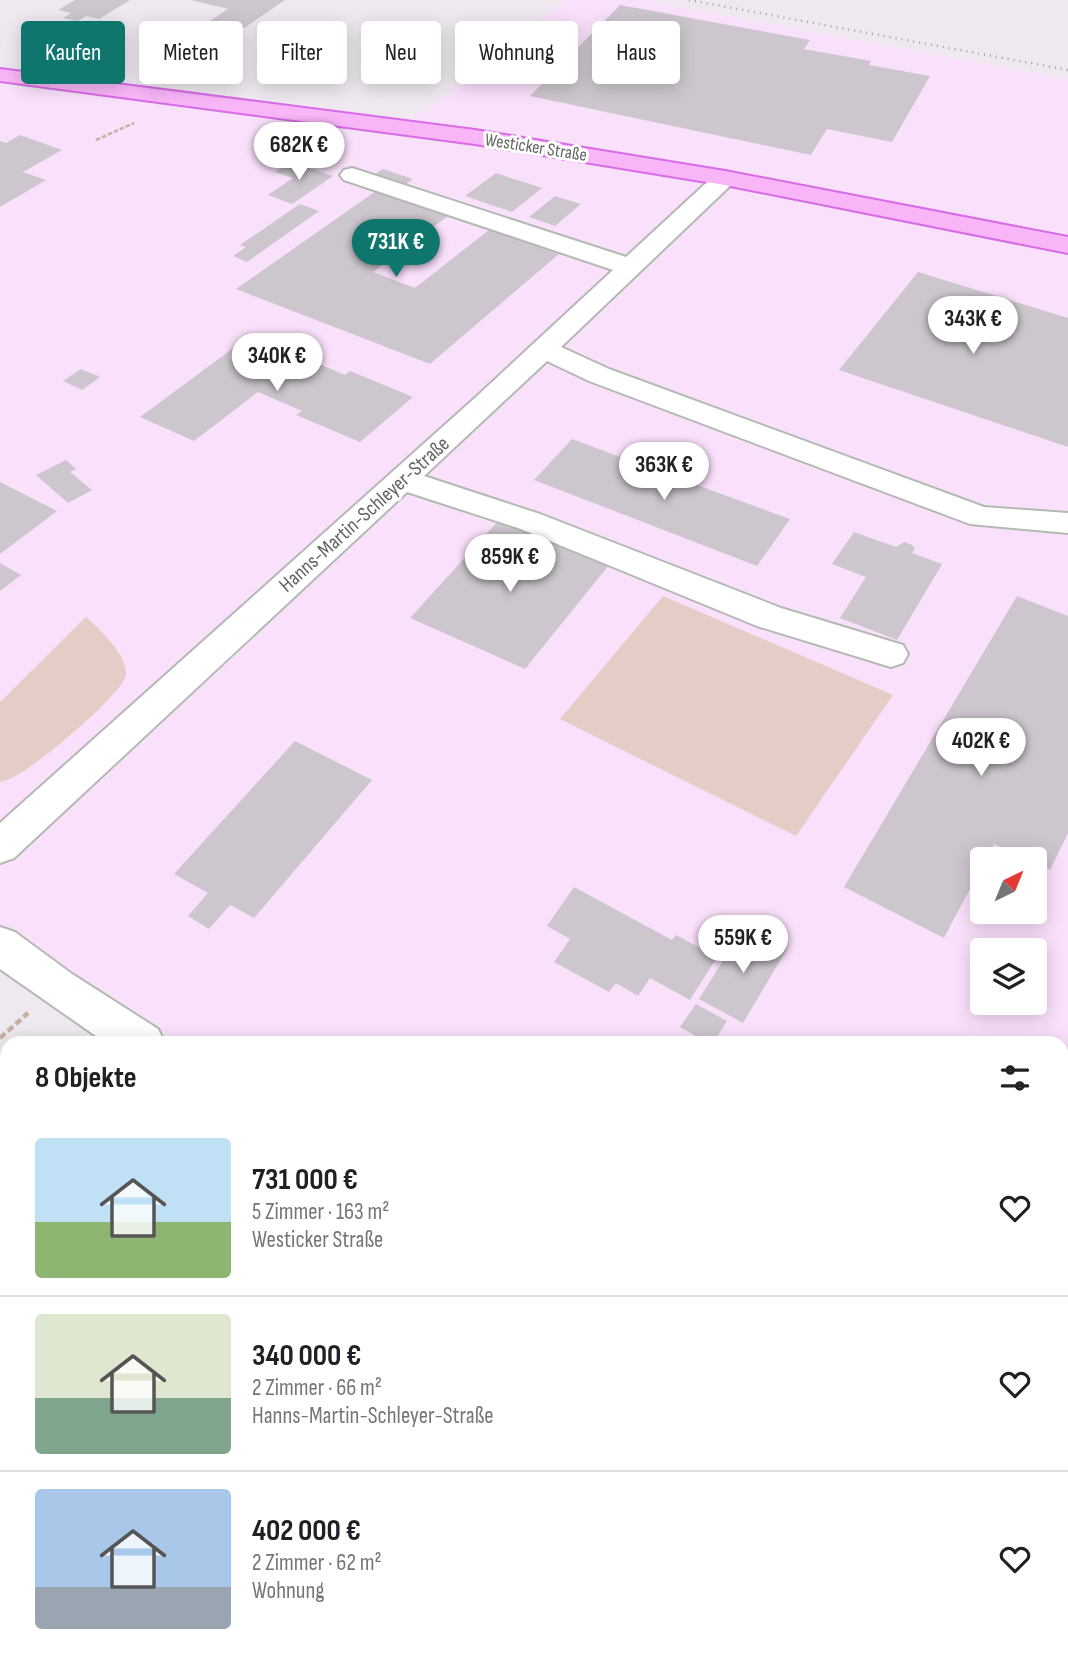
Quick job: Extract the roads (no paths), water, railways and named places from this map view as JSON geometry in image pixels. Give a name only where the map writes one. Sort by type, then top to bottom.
[{"type":"main road","name":"Westicker Straße","points":[[0,75],[356,120],[725,178],[1068,245]]},
{"type":"street","points":[[352,174],[630,267]]},
{"type":"street","name":"Hanns-Martin-Schleyer-Straße","points":[[0,847],[543,349],[725,178]]},
{"type":"street","points":[[543,349],[599,375],[981,517],[1067,523]]},
{"type":"street","points":[[402,479],[433,493],[529,521],[769,617],[891,654]]},
{"type":"street","points":[[0,945],[57,987],[132,1036]]},
{"type":"railway","points":[[689,0],[1068,70]]}]
